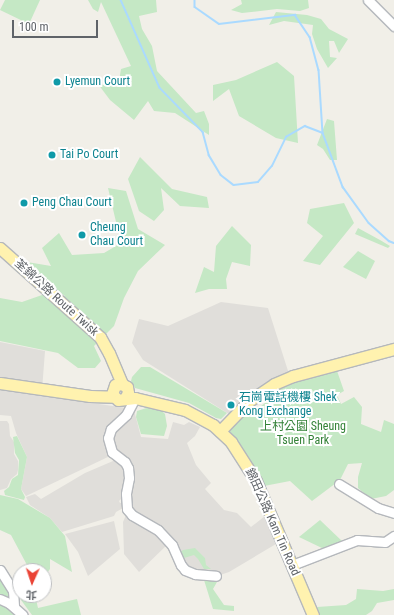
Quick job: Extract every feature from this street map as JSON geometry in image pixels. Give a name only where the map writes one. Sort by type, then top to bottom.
[{"type":"main road","name":"荃錦公路 Route Twisk","points":[[0,248],[100,337],[110,353],[119,391]]},
{"type":"main road","points":[[220,431],[249,401],[274,384],[293,376],[394,349]]},
{"type":"main road","name":"錦田公路 Kam Tin Road","points":[[0,383],[84,395],[119,391],[185,410],[205,420],[220,431],[234,447],[252,475],[313,615]]},
{"type":"street","points":[[368,0],[394,26]]},
{"type":"street","points":[[119,391],[126,415],[111,429],[108,435],[110,450],[117,458],[125,462],[128,468],[129,478],[126,494],[127,509],[132,515],[158,530],[172,545],[181,565],[185,570],[195,574],[216,576]]},
{"type":"street","points":[[339,484],[378,508],[394,513]]},
{"type":"street","points":[[292,565],[357,540],[385,542],[394,536]]},
{"type":"street","points":[[0,570],[13,591],[14,608]]},
{"type":"street","points":[[0,599],[23,615]]},
{"type":"shaded area","points":[[221,302],[268,308],[289,374],[232,416],[143,360],[132,343],[139,319],[168,326]]},
{"type":"shaded area","points":[[0,342],[45,351],[42,390],[0,383]]},
{"type":"shaded area","points":[[0,390],[127,408],[111,427],[110,456],[26,496],[21,489],[27,457],[16,433],[11,416],[0,415]]},
{"type":"shaded area","points":[[134,410],[141,437],[168,439],[173,422],[184,425],[189,422],[200,427],[195,436],[187,443],[196,465],[211,483],[205,489],[224,510],[237,513],[251,527],[265,516],[276,544],[229,572],[220,575],[193,572],[185,567],[179,556],[130,509],[131,472],[110,445],[110,435]]},
{"type":"shaded area","points":[[0,421],[7,421],[9,424],[10,436],[14,442],[14,454],[18,461],[18,470],[17,474],[11,479],[7,488],[0,490]]},
{"type":"shaded area","points":[[113,461],[117,461],[126,469],[124,496],[119,501],[120,503],[123,503],[125,507],[116,512],[114,516],[62,532],[50,518],[30,505],[26,497],[35,494],[41,499],[85,473]]},
{"type":"shaded area","points":[[126,515],[145,523],[168,544],[139,572],[124,554],[123,522]]},
{"type":"shaded area","points":[[114,521],[120,549],[88,576],[78,552],[65,534]]},
{"type":"green space","points":[[5,0],[40,0],[29,24],[0,10]]},
{"type":"green space","points":[[88,0],[156,0],[157,12],[139,16],[142,29],[152,46],[157,71],[196,113],[204,111],[209,124],[209,135],[175,113],[154,111],[148,101],[134,120],[110,100],[98,84],[118,87],[121,69],[131,66],[101,2],[98,12],[93,9]]},
{"type":"green space","points":[[241,0],[308,0],[309,8],[300,11],[277,9],[242,13],[231,10],[242,4]]},
{"type":"green space","points":[[276,12],[307,15],[321,19],[329,29],[348,39],[339,53],[334,41],[329,41],[330,57],[337,58],[328,68],[317,49],[312,34],[313,25],[284,21],[269,25]]},
{"type":"green space","points":[[277,62],[294,76],[298,143],[276,138],[239,116],[229,89],[213,101],[213,85],[236,80]]},
{"type":"green space","points":[[327,119],[334,121],[337,160],[330,160],[323,149],[317,145]]},
{"type":"green space","points":[[140,157],[172,189],[207,197],[209,208],[180,206],[161,188],[164,210],[154,221],[139,211],[128,179]]},
{"type":"green space","points":[[108,188],[126,191],[138,229],[165,245],[138,271],[124,298],[114,326],[94,346],[101,361],[95,368],[78,368],[58,353],[0,341],[0,298],[22,302],[42,295],[65,296],[46,283],[21,261],[51,266],[42,248],[59,233],[72,255],[104,253],[121,243]]},
{"type":"green space","points":[[344,203],[354,223],[320,265],[303,261],[323,236],[307,223],[310,209]]},
{"type":"green space","points":[[232,226],[251,245],[250,266],[232,262],[226,279],[227,289],[209,289],[195,293],[204,267],[214,272],[216,246]]},
{"type":"green space","points":[[358,228],[390,246],[388,248],[355,234]]},
{"type":"green space","points":[[358,251],[375,261],[366,279],[343,267]]},
{"type":"green space","points":[[141,367],[150,367],[227,413],[221,419],[216,418],[189,403],[135,388],[131,381],[132,377]]},
{"type":"green space","name":"上村公園 Sheung Tsuen Park","points":[[336,368],[344,391],[337,395],[341,404],[354,397],[362,407],[361,424],[381,432],[384,420],[394,424],[394,490],[386,496],[371,499],[358,488],[358,477],[362,463],[348,464],[340,480],[312,501],[290,481],[264,486],[252,462],[246,462],[228,433],[231,425],[245,410],[250,415],[270,399],[272,391],[283,385]]},
{"type":"green space","points":[[153,406],[160,409],[165,414],[167,426],[164,436],[141,434],[136,417],[137,411]]},
{"type":"green space","points":[[17,436],[27,457],[21,489],[25,497],[24,500],[5,495],[4,491],[9,487],[12,479],[18,475],[19,460],[15,453],[13,437]]},
{"type":"green space","points":[[0,495],[18,499],[50,518],[65,536],[72,572],[50,559],[50,563],[26,563],[11,535],[0,530]]},
{"type":"green space","points":[[320,520],[343,542],[324,549],[299,537]]},
{"type":"green space","points":[[195,548],[205,558],[206,565],[211,569],[204,569],[194,555],[184,558],[180,552]]},
{"type":"green space","points":[[0,575],[12,592],[14,615],[0,615]]},
{"type":"green space","points":[[204,580],[217,582],[213,589],[224,605],[234,606],[234,611],[213,609]]},
{"type":"green space","points":[[357,589],[383,591],[394,589],[394,600],[377,603],[372,611],[366,615],[320,615],[317,607],[346,605],[356,599]]},
{"type":"green space","points":[[77,599],[81,615],[32,615],[23,603],[37,603],[38,608]]},
{"type":"waterway","points":[[121,0],[160,88],[203,132],[209,155],[221,175],[234,185],[258,182],[272,166],[286,137],[305,126],[323,133],[343,187],[369,223],[389,241],[394,243]]},
{"type":"waterway","points":[[195,0],[195,7],[219,24],[295,15],[310,37],[319,70],[323,133]]},
{"type":"place","name":"Lyemun Court","points":[[57,82]]},
{"type":"place","name":"Tai Po Court","points":[[52,155]]},
{"type":"place","name":"Peng Chau Court","points":[[24,203]]},
{"type":"place","name":"Cheung Chau Court","points":[[82,235]]},
{"type":"place","name":"石崗電話機樓 Shek Kong Exchange","points":[[231,405]]}]
